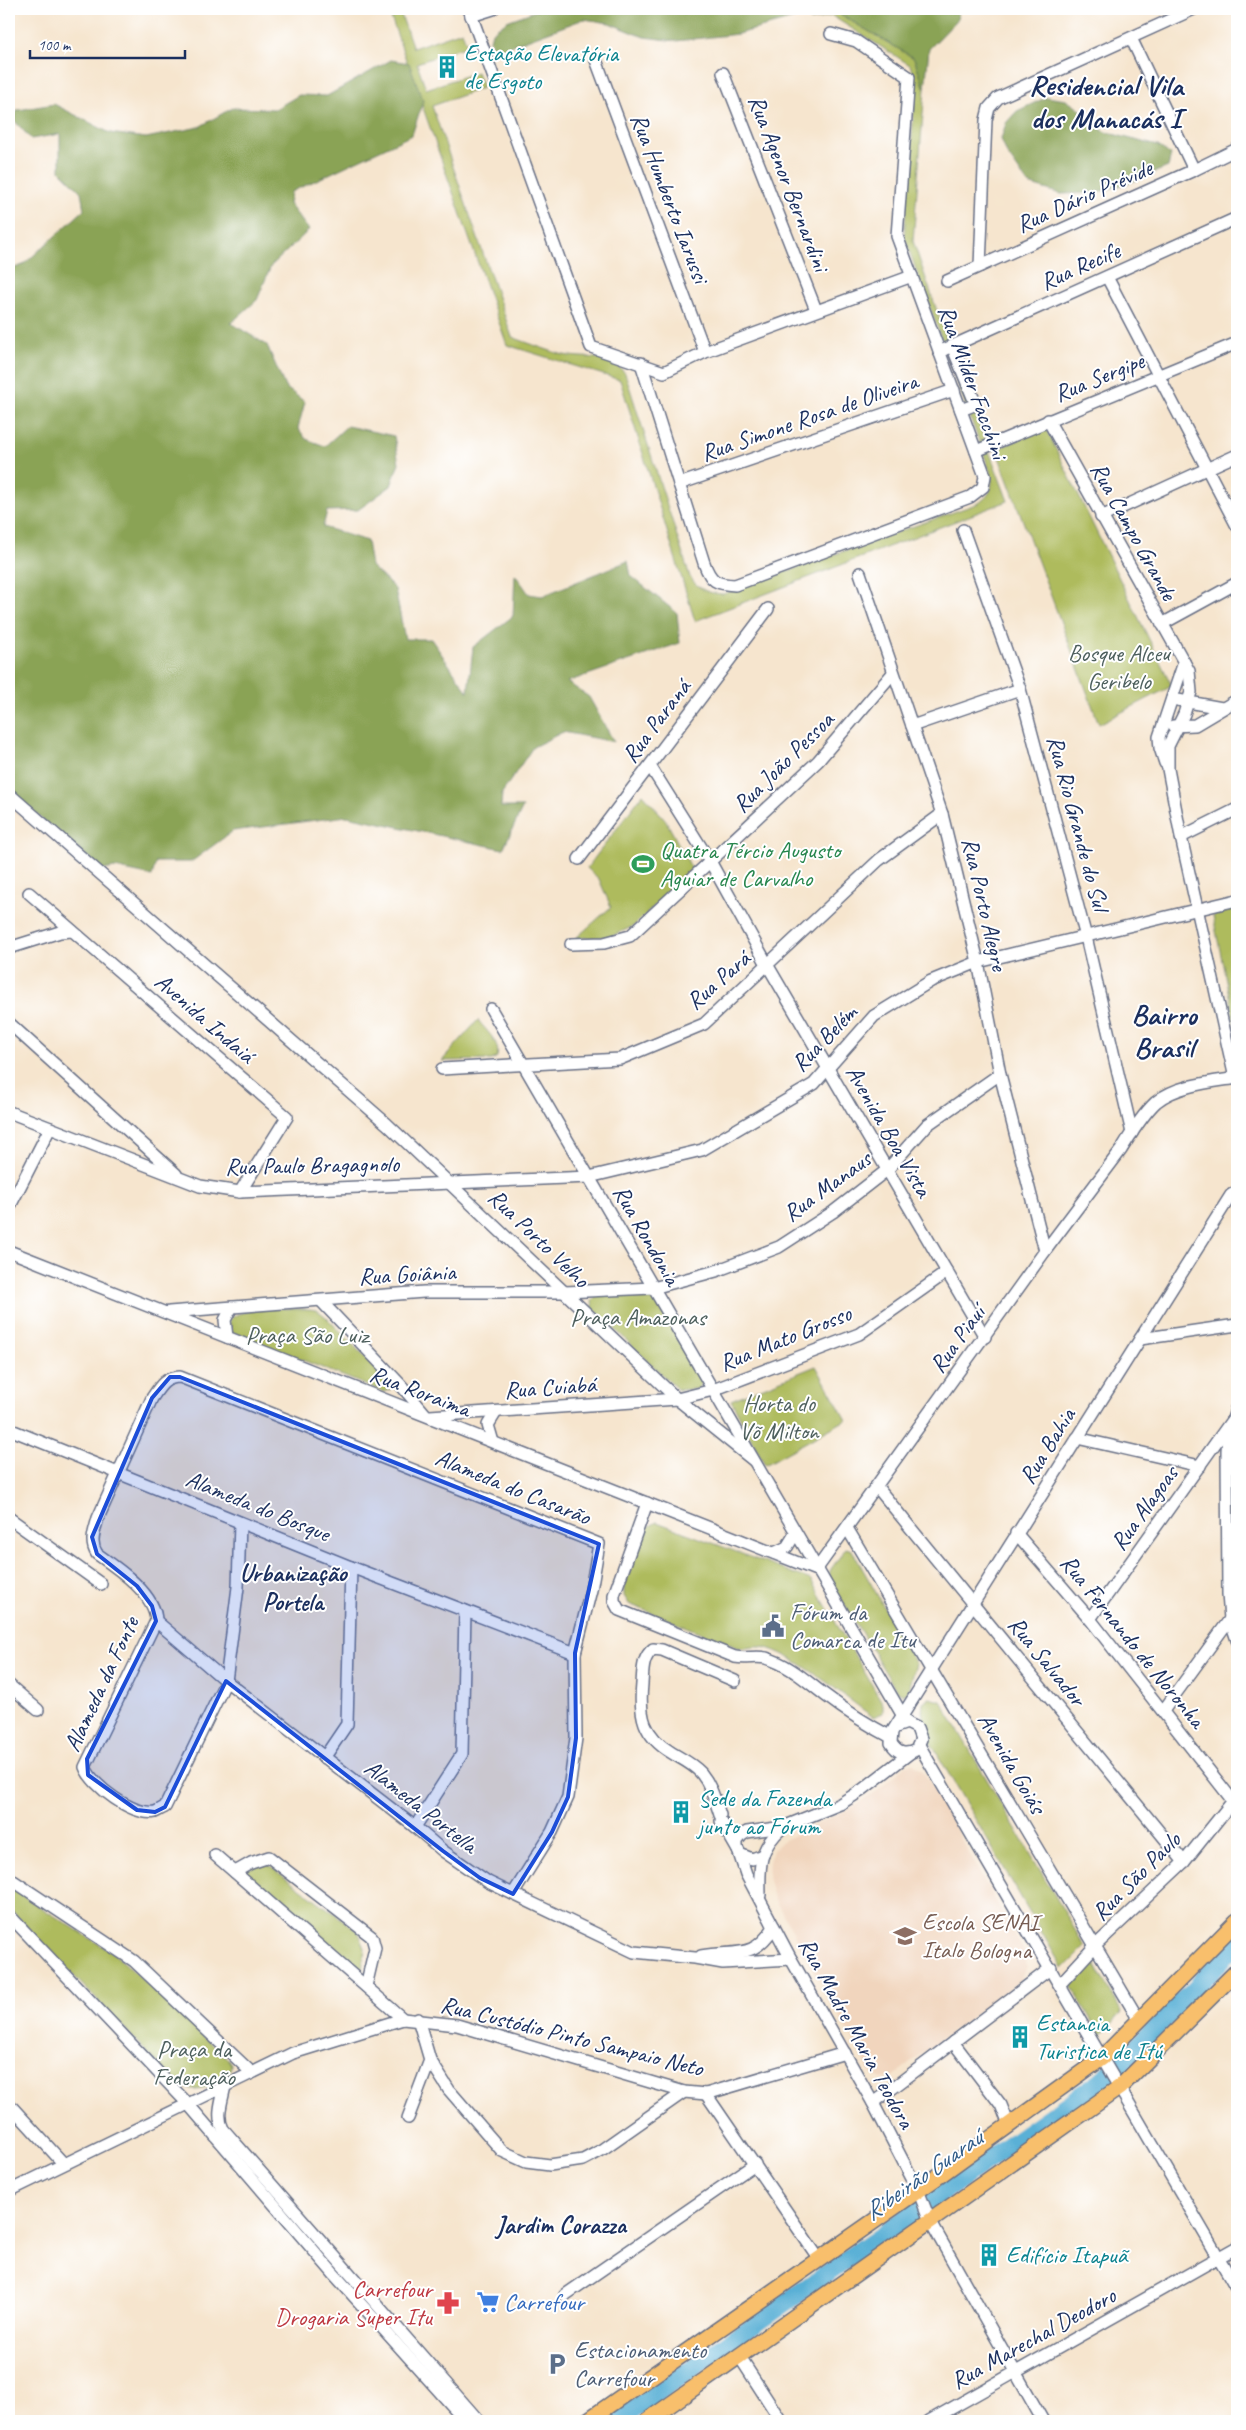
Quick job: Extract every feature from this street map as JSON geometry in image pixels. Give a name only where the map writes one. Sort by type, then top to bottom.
[{"type":"main road","points":[[587,2421],[819,2259],[919,2193],[1009,2125],[1105,2062],[1139,2020],[1237,1921]]},
{"type":"main road","points":[[647,2421],[1118,2084],[1237,1970]]},
{"type":"street","points":[[493,9],[470,12],[591,347],[664,372],[705,352],[912,276]]},
{"type":"street","points":[[980,266],[986,120],[989,108],[998,98],[1194,9]]},
{"type":"street","name":"Rua Milder Facchini","points":[[640,363],[708,575],[718,584],[735,585],[970,497],[983,487],[985,476],[898,236],[909,77],[856,41],[831,34]]},
{"type":"street","points":[[1131,38],[1194,170]]},
{"type":"street","name":"Rua Humberto Iarussi","points":[[596,60],[705,352]]},
{"type":"street","name":"Rua Agenor Bernardini","points":[[723,72],[816,310]]},
{"type":"street","name":"Rua Dário Prévide","points":[[947,281],[1194,170],[1237,148]]},
{"type":"street","name":"Rua Recife","points":[[939,352],[1237,218]]},
{"type":"street","points":[[1107,277],[1237,526]]},
{"type":"street","name":"Rua Sergipe","points":[[976,451],[1237,343]]},
{"type":"street","points":[[952,346],[974,400],[974,405],[961,410]]},
{"type":"street","name":"Rua Simone Rosa de Oliveira","points":[[679,484],[954,390]]},
{"type":"street","name":"Rua Campo Grande","points":[[1048,420],[1100,516],[1184,662],[1191,682],[1188,702],[1168,746],[1168,769]]},
{"type":"street","points":[[1100,516],[1237,456]]},
{"type":"street","name":"Rua Rio Grande do Sul","points":[[963,530],[1020,689],[1086,937],[1132,1133]]},
{"type":"street","name":"Rua Porto Alegre","points":[[860,572],[942,814],[978,962],[1000,1074],[1045,1251]]},
{"type":"street","points":[[1162,624],[1237,583]]},
{"type":"street","name":"Rua Paraná","points":[[579,859],[768,609]]},
{"type":"street","points":[[1184,662],[1161,726],[1160,748],[1168,769],[1181,837],[1236,1078]]},
{"type":"street","name":"Rua João Pessoa","points":[[571,944],[604,943],[630,936],[818,762],[894,673]]},
{"type":"street","points":[[1191,682],[1208,706]]},
{"type":"street","points":[[912,726],[1020,689]]},
{"type":"street","points":[[1172,699],[1222,708]]},
{"type":"street","points":[[1161,726],[1195,725],[1237,700]]},
{"type":"street","name":"Avenida Boa Vista","points":[[650,766],[710,863],[985,1338]]},
{"type":"street","name":"Rua Porto Velho","points":[[9,794],[387,1124],[677,1399],[753,1460]]},
{"type":"street","points":[[1181,837],[1237,809]]},
{"type":"street","name":"Rua Pará","points":[[442,1069],[620,1059],[704,1024],[768,966],[878,860],[942,814]]},
{"type":"street","name":"Avenida Indaiá","points":[[29,893],[287,1117],[240,1192]]},
{"type":"street","name":"Rua Belém","points":[[450,1183],[589,1177],[702,1150],[814,1084],[874,1016],[931,981],[978,962],[1198,911],[1237,900]]},
{"type":"street","points":[[9,948],[60,932],[72,931]]},
{"type":"street","name":"Rua Rondonia","points":[[491,1009],[796,1534]]},
{"type":"street","points":[[9,1023],[181,1179]]},
{"type":"street","name":"Rua Manaus","points":[[653,1288],[716,1271],[779,1247],[833,1212],[887,1170],[927,1125],[1000,1074]]},
{"type":"street","name":"Rua Piauí","points":[[816,1570],[985,1338],[1045,1251],[1156,1102],[1192,1085],[1236,1078]]},
{"type":"street","name":"Rua Paulo Bragagnolo","points":[[9,1112],[200,1186],[240,1192],[450,1183]]},
{"type":"street","points":[[9,1208],[50,1128]]},
{"type":"street","name":"Rua Bahia","points":[[896,1730],[931,1668],[1016,1533],[1231,1195],[1237,1191]]},
{"type":"street","name":"Rua Roraima","points":[[9,1251],[816,1570]]},
{"type":"street","name":"Rua Mato Grosso","points":[[713,1390],[859,1334],[947,1272]]},
{"type":"street","name":"Rua Goiânia","points":[[164,1313],[424,1292],[565,1292],[653,1288]]},
{"type":"street","points":[[321,1301],[400,1384],[427,1416]]},
{"type":"street","points":[[227,1337],[225,1320],[232,1307]]},
{"type":"street","points":[[206,1329],[209,1309]]},
{"type":"street","points":[[1140,1339],[1237,1325]]},
{"type":"street","name":"Alameda do Casarão","points":[[120,1473],[152,1398],[170,1377],[180,1377],[599,1544],[591,1590],[575,1653],[576,1738],[568,1797],[552,1832],[513,1894]]},
{"type":"street","name":"Rua Cuiabá","points":[[427,1416],[677,1399],[713,1390]]},
{"type":"street","points":[[1163,1711],[1230,1619],[1233,1604],[1232,1420],[1237,1406]]},
{"type":"street","points":[[492,1442],[488,1425],[496,1412]]},
{"type":"street","name":"Rua Alagoas","points":[[1090,1619],[1232,1420]]},
{"type":"street","name":"Alameda do Bosque","points":[[9,1429],[351,1567],[575,1653]]},
{"type":"street","points":[[1077,1438],[1200,1466]]},
{"type":"street","points":[[1207,1456],[1232,1450]]},
{"type":"street","name":"Alameda da Fonte","points":[[120,1473],[98,1518],[93,1544],[97,1554],[121,1571],[148,1599],[156,1614],[156,1621],[87,1759],[85,1767],[88,1775],[104,1790],[137,1810],[155,1812],[165,1807],[226,1681],[238,1587],[240,1523]]},
{"type":"street","name":"Rua Salvador","points":[[877,1487],[1184,1862]]},
{"type":"street","points":[[647,1504],[614,1595],[619,1610],[736,1657],[745,1659],[764,1658],[782,1664],[798,1673],[872,1727],[896,1730],[912,1725],[920,1734],[915,1749],[862,1790],[840,1804],[783,1827],[742,1834],[737,1841],[740,1854],[752,1859],[764,1849],[783,1827]]},
{"type":"street","points":[[9,1518],[101,1584]]},
{"type":"street","name":"Avenida Goiás","points":[[847,1528],[1139,2020]]},
{"type":"street","name":"Rua Fernando de Noronha","points":[[1016,1533],[1090,1619],[1235,1798]]},
{"type":"street","points":[[774,1553],[787,1547],[796,1534],[893,1698],[896,1730],[890,1759],[883,1772]]},
{"type":"street","points":[[324,1758],[347,1724],[351,1567]]},
{"type":"street","points":[[415,1827],[462,1754],[465,1611]]},
{"type":"street","points":[[1230,1619],[1237,1637]]},
{"type":"street","name":"Alameda Portella","points":[[156,1621],[226,1681],[473,1873],[634,1952],[695,1958],[723,1963],[791,1959]]},
{"type":"street","name":"Rua Madre Maria Teodora","points":[[735,1681],[662,1650],[653,1649],[647,1654],[644,1663],[640,1709],[644,1723],[658,1742],[700,1772],[710,1786],[721,1818],[740,1854],[746,1874],[760,1897],[791,1959],[873,2103],[919,2193],[929,2218]]},
{"type":"street","points":[[9,1684],[38,1710]]},
{"type":"street","points":[[893,1698],[899,1752],[915,1749]]},
{"type":"street","points":[[915,1749],[1051,1968],[1237,2288]]},
{"type":"street","name":"Rua São Paulo","points":[[1060,1984],[1095,1946],[1184,1862],[1235,1798]]},
{"type":"street","points":[[756,1831],[761,1835],[764,1849]]},
{"type":"street","name":"Rua Madre Maria Teodora","points":[[760,1897],[759,1871],[764,1849]]},
{"type":"street","points":[[215,1855],[403,2018]]},
{"type":"street","points":[[235,1872],[251,1863],[269,1857],[372,1937],[375,1948],[366,1986]]},
{"type":"street","points":[[9,1878],[134,1961],[252,2073]]},
{"type":"street","points":[[9,1915],[188,2104],[333,2273],[442,2386],[479,2421]]},
{"type":"street","name":"Alameda Portella","points":[[695,1958],[722,1952],[750,1951],[765,1941],[774,1926]]},
{"type":"street","points":[[873,2103],[1051,1968]]},
{"type":"street","points":[[9,2191],[293,2052],[403,2018]]},
{"type":"street","name":"Rua Custódio Pinto Sampaio Neto","points":[[403,2018],[457,2025],[684,2092],[706,2094],[845,2054]]},
{"type":"street","points":[[418,2019],[430,2060],[448,2090],[490,2140],[502,2151],[526,2162],[550,2166],[583,2160],[600,2151],[684,2092]]},
{"type":"street","points":[[953,2042],[1001,2106],[1009,2125]]},
{"type":"street","points":[[408,2118],[430,2060]]},
{"type":"street","points":[[225,2086],[219,2113],[219,2122],[223,2129],[442,2386],[466,2421]]},
{"type":"street","points":[[706,2094],[819,2259]]},
{"type":"street","points":[[9,2104],[64,2163]]},
{"type":"street","points":[[565,2295],[755,2164]]},
{"type":"street","points":[[929,2218],[1043,2421]]},
{"type":"street","name":"Rua Marechal Deodoro","points":[[929,2421],[1237,2247]]},
{"type":"street","points":[[739,2356],[781,2421]]},
{"type":"highlighted area","points":[[170,1377],[180,1377],[599,1544],[575,1653],[576,1738],[568,1797],[552,1832],[513,1894],[480,1878],[443,1851],[226,1681],[165,1807],[155,1812],[137,1810],[88,1775],[87,1759],[156,1621],[152,1606],[137,1586],[97,1554],[92,1537],[152,1398]]},
{"type":"shaded area","name":"Escola SENAI Italo Bologna","points":[[913,1764],[923,1771],[1025,1953],[1027,1968],[1019,1981],[893,2076],[880,2079],[871,2072],[774,1898],[768,1877],[769,1862],[773,1850],[782,1841],[854,1806],[877,1791],[906,1765]]},
{"type":"green space","points":[[388,9],[399,9],[413,48],[462,31],[467,46],[417,63],[426,89],[477,72],[483,88],[432,106],[512,337],[560,354],[603,359],[618,366],[625,373],[690,577],[700,588],[717,594],[723,594],[979,503],[990,490],[992,483],[991,474],[904,237],[916,82],[910,65],[832,16],[810,21],[808,15],[831,9],[914,58],[925,89],[913,241],[946,337],[1008,501],[695,621],[620,380],[507,345]]},
{"type":"green space","points":[[540,9],[831,9],[738,34],[676,41],[644,37],[609,23],[584,19],[494,52],[490,40],[492,32],[507,21]]},
{"type":"green space","points":[[831,9],[959,9],[957,20],[929,49],[925,89],[914,58]]},
{"type":"green space","points":[[391,60],[409,63],[423,101],[412,135],[291,192],[289,204],[309,230],[271,266],[257,300],[231,323],[267,345],[285,387],[305,402],[298,428],[306,439],[325,446],[347,426],[394,436],[399,463],[391,486],[358,510],[327,511],[323,527],[367,541],[371,566],[395,589],[405,639],[431,639],[468,692],[473,647],[513,616],[515,574],[529,594],[542,596],[628,561],[631,576],[677,613],[680,643],[567,682],[589,697],[614,742],[563,732],[533,747],[502,793],[501,807],[523,807],[503,849],[347,816],[233,831],[191,862],[156,862],[152,876],[115,868],[103,870],[9,792],[9,270],[23,265],[84,210],[81,192],[60,171],[60,134],[31,139],[12,118],[18,110],[54,104],[110,133],[146,138],[199,127],[232,108],[275,109],[299,95],[327,96]]},
{"type":"green space","points":[[1047,97],[1066,100],[1081,110],[1105,132],[1158,146],[1171,155],[1168,167],[1129,183],[1095,193],[1061,194],[1028,184],[1007,154],[1001,139],[1006,123],[1017,111]]},
{"type":"green space","name":"Bosque Alceu Geribelo","points":[[1046,429],[1172,686],[1099,724],[996,449]]},
{"type":"green space","points":[[643,794],[665,819],[692,869],[634,926],[610,937],[576,938],[611,907],[599,879],[587,868]]},
{"type":"green space","points":[[1237,908],[1237,1035],[1213,916],[1218,912]]},
{"type":"green space","points":[[478,1020],[495,1042],[498,1052],[497,1057],[492,1060],[442,1061]]},
{"type":"green space","name":"Praça Amazonas","points":[[652,1293],[703,1382],[698,1389],[678,1390],[593,1308],[592,1301],[599,1294]]},
{"type":"green space","name":"Praça São Luiz","points":[[255,1310],[317,1310],[325,1316],[390,1383],[390,1390],[383,1392],[232,1332],[229,1320],[235,1315]]},
{"type":"green space","name":"Horta do Võ Milton","points":[[816,1366],[846,1420],[765,1465],[731,1400]]},
{"type":"green space","points":[[657,1522],[811,1580],[883,1704],[883,1713],[873,1717],[789,1657],[762,1647],[739,1648],[629,1604],[624,1596],[624,1587],[645,1531]]},
{"type":"green space","points":[[846,1548],[852,1550],[916,1664],[908,1693],[903,1694],[896,1690],[828,1577],[831,1569]]},
{"type":"green space","points":[[930,1698],[941,1701],[1085,1947],[1063,1969],[926,1735],[922,1711],[923,1702]]},
{"type":"green space","points":[[265,1862],[358,1931],[365,1948],[362,1971],[249,1880],[244,1870]]},
{"type":"green space","name":"Praça da Federação","points":[[9,1887],[113,1953],[128,1966],[227,2058],[231,2065],[229,2072],[224,2078],[217,2083],[200,2089],[192,2089],[177,2084],[9,1908]]},
{"type":"green space","points":[[1094,1961],[1122,2013],[1100,2036],[1070,1983]]},
{"type":"waterway","name":"Ribeirão Guaraú","points":[[617,2421],[1101,2081],[1125,2060],[1237,1944]]},
{"type":"place","name":"Estação Elevatória de Esgoto","points":[[447,67]]},
{"type":"place","name":"Quatra Tércio Augusto Aguiar de Carvalho","points":[[643,864]]},
{"type":"place","name":"Fórum da Comarca de Itu","points":[[773,1626]]},
{"type":"place","name":"Sede da Fazenda junto ao Fórum","points":[[681,1812]]},
{"type":"place","name":"Escola SENAI Italo Bologna","points":[[905,1936]]},
{"type":"place","name":"Estancia Turistica de Itú","points":[[1020,2037]]},
{"type":"place","name":"Edifício Itapuã","points":[[989,2255]]},
{"type":"place","name":"Carrefour","points":[[488,2302]]},
{"type":"place","name":"Carrefour Drogaria Super Itu","points":[[448,2303]]},
{"type":"place","name":"Estacionamento Carrefour","points":[[557,2364]]},
{"type":"district","name":"Residencial Vila dos Manacás I","points":[[1106,102]]},
{"type":"district","name":"Bairro Brasil","points":[[1164,1031]]},
{"type":"district","name":"Urbanização Portela","points":[[293,1588]]},
{"type":"district","name":"Jardim Corazza","points":[[561,2225]]}]
